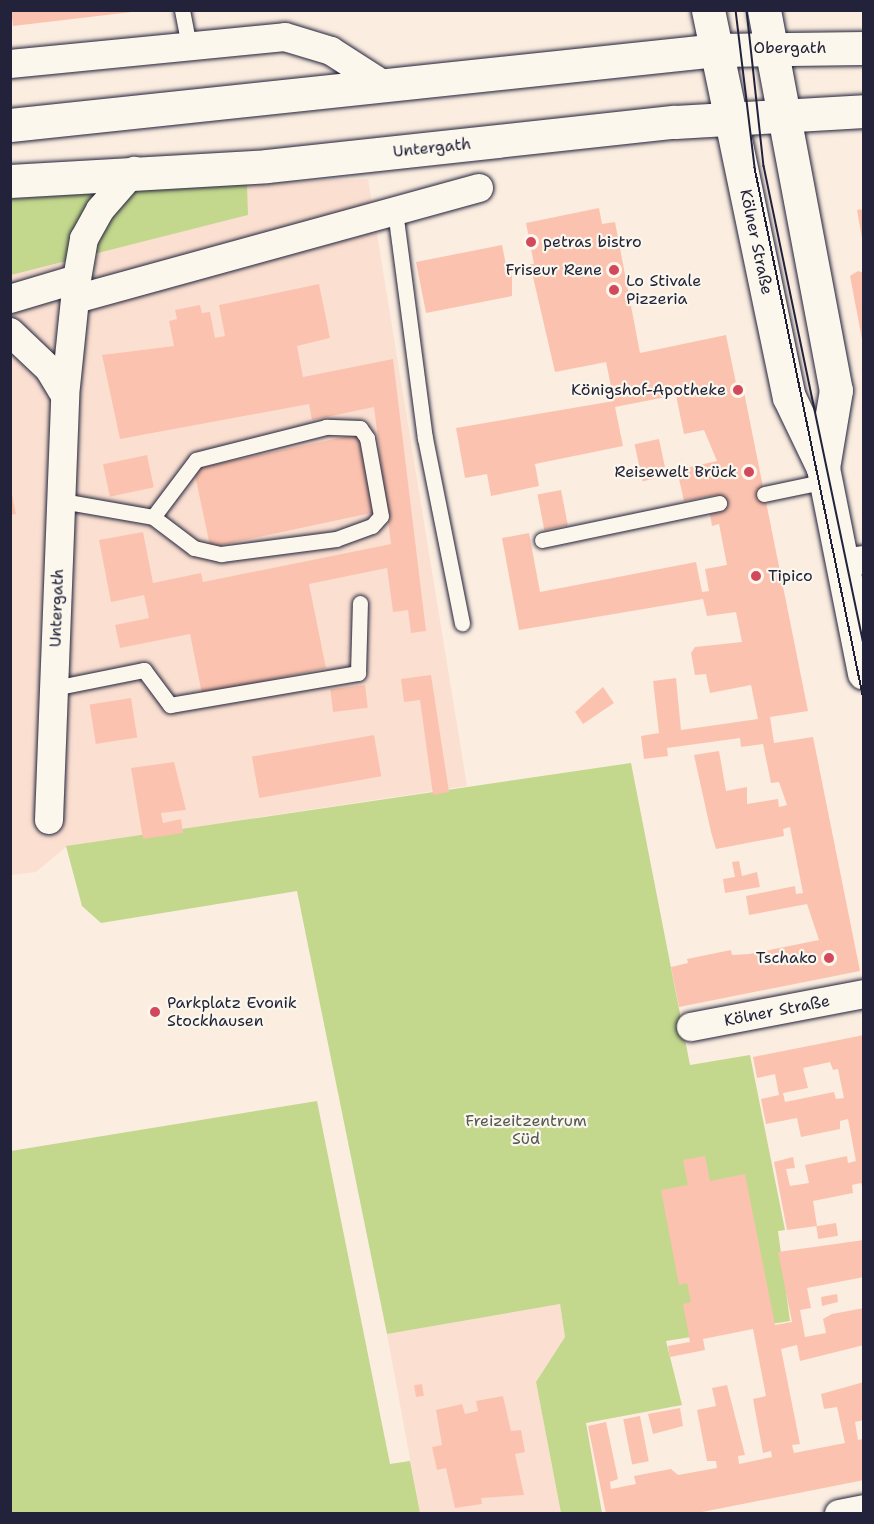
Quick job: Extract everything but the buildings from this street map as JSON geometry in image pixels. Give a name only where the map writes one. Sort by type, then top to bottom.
[{"type":"main road","name":"Kölner Straße","points":[[708,10],[789,397],[825,474],[853,562],[864,673]]},
{"type":"main road","name":"Kölner Straße","points":[[764,10],[836,390],[825,474]]},
{"type":"main road","name":"Obergath","points":[[716,50],[771,47],[864,48]]},
{"type":"main road","points":[[10,125],[716,50]]},
{"type":"main road","points":[[730,118],[864,111]]},
{"type":"main road","name":"Untergath","points":[[10,182],[134,171],[267,166],[730,118]]},
{"type":"street","points":[[10,64],[285,38],[331,51],[384,85]]},
{"type":"street","name":"Untergath","points":[[49,820],[65,396],[76,289],[84,239],[100,210],[134,171]]},
{"type":"street","points":[[10,299],[76,289],[395,211],[479,188]]},
{"type":"street","points":[[10,332],[49,369],[65,396]]},
{"type":"street","name":"Kölner Straße","points":[[691,1027],[864,994]]},
{"type":"street","points":[[839,1514],[864,1509]]},
{"type":"lane","points":[[182,10],[189,47]]},
{"type":"lane","points":[[395,211],[425,438],[462,623]]},
{"type":"lane","points":[[62,501],[153,517],[194,548],[221,554],[363,531],[381,516],[367,438],[360,428],[326,428],[193,462],[153,517]]},
{"type":"lane","points":[[764,494],[825,474]]},
{"type":"lane","points":[[542,540],[719,503]]},
{"type":"lane","points":[[54,688],[144,670],[170,705],[358,673],[360,603]]},
{"type":"shaded area","points":[[368,179],[467,786],[67,846],[36,872],[11,875],[10,275],[248,215],[247,183]]},
{"type":"shaded area","points":[[560,1304],[565,1337],[536,1382],[561,1513],[420,1513],[387,1334]]},
{"type":"green space","points":[[247,183],[248,215],[11,275],[11,199]]},
{"type":"green space","name":"Freizeitzentrum Süd","points":[[631,763],[690,1065],[750,1055],[785,1230],[778,1231],[790,1321],[666,1341],[682,1405],[586,1423],[602,1513],[561,1513],[536,1382],[565,1337],[560,1304],[387,1334],[297,891],[101,923],[82,906],[66,846]]},
{"type":"green space","points":[[317,1101],[390,1464],[410,1461],[420,1513],[11,1513],[11,1151]]},
{"type":"tram line","points":[[736,10],[755,168],[864,700]]},
{"type":"tram line","points":[[747,10],[764,166],[864,644]]},
{"type":"place","name":"petras bistro","points":[[531,242]]},
{"type":"place","name":"Friseur Rene","points":[[614,270]]},
{"type":"place","name":"Lo Stivale Pizzeria","points":[[614,290]]},
{"type":"place","name":"Königshof-Apotheke","points":[[738,390]]},
{"type":"place","name":"Reisewelt Brück","points":[[749,472]]},
{"type":"place","name":"Tipico","points":[[756,576]]},
{"type":"place","name":"Tschako","points":[[829,958]]},
{"type":"place","name":"Parkplatz Evonik Stockhausen","points":[[155,1012]]}]
